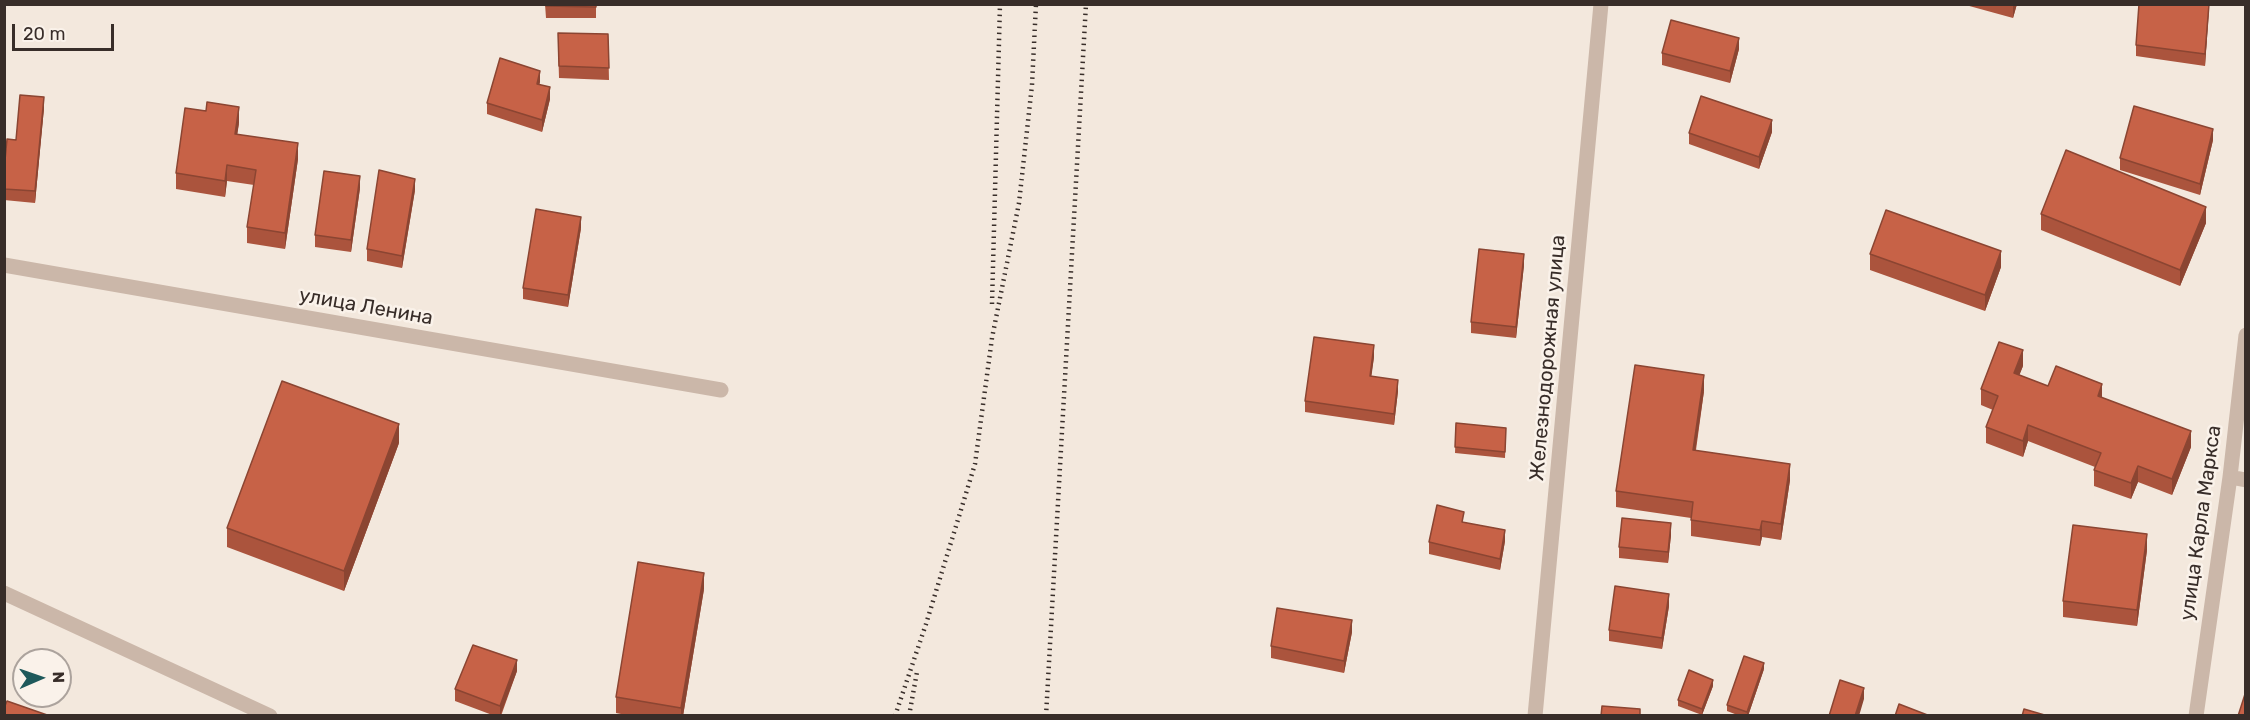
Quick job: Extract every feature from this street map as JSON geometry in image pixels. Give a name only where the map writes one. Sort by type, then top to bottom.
[{"type":"street","name":"Железнодорожная улица","points":[[1535,716],[1601,4]]},
{"type":"street","name":"улица Ленина","points":[[4,265],[721,390]]},
{"type":"street","name":"улица Карла Маркса","points":[[2196,716],[2238,478],[2246,335]]},
{"type":"street","points":[[4,593],[270,716]]},
{"type":"building","points":[[546,4],[596,4],[596,7],[546,6]]},
{"type":"building","points":[[2139,4],[2209,4],[2205,54],[2136,45]]},
{"type":"building","points":[[1671,20],[1739,38],[1730,71],[1662,53]]},
{"type":"building","points":[[558,33],[608,34],[609,68],[559,66]]},
{"type":"building","points":[[500,58],[540,71],[537,84],[550,87],[542,120],[487,103]]},
{"type":"building","points":[[20,95],[44,97],[35,191],[4,189],[7,139],[16,140]]},
{"type":"building","points":[[1701,96],[1772,120],[1759,157],[1689,133]]},
{"type":"building","points":[[207,102],[239,107],[235,134],[298,143],[285,233],[247,227],[256,170],[227,165],[225,181],[176,173],[185,108],[206,111]]},
{"type":"building","points":[[2134,106],[2213,129],[2200,184],[2120,158]]},
{"type":"building","points":[[2066,150],[2206,207],[2180,270],[2041,214]]},
{"type":"building","points":[[379,170],[415,179],[402,256],[367,249]]},
{"type":"building","points":[[324,171],[360,176],[351,240],[315,235]]},
{"type":"building","points":[[536,209],[581,217],[568,295],[523,288]]},
{"type":"building","points":[[1886,210],[2001,251],[1985,295],[1870,254]]},
{"type":"building","points":[[1479,249],[1524,254],[1516,327],[1471,322]]},
{"type":"building","points":[[1314,337],[1374,345],[1370,376],[1398,380],[1394,414],[1305,401]]},
{"type":"building","points":[[1999,342],[2023,350],[2014,373],[2048,386],[2056,366],[2102,384],[2098,396],[2191,431],[2172,479],[2138,466],[2131,483],[2094,470],[2101,453],[2028,425],[2023,441],[1986,427],[1998,396],[1981,389]]},
{"type":"building","points":[[1635,365],[1704,375],[1693,450],[1790,464],[1781,524],[1762,521],[1760,530],[1691,520],[1693,502],[1616,491]]},
{"type":"building","points":[[282,381],[399,424],[344,571],[227,528]]},
{"type":"building","points":[[1456,423],[1506,428],[1505,452],[1455,447]]},
{"type":"building","points":[[1437,505],[1464,512],[1462,522],[1505,530],[1500,559],[1429,542]]},
{"type":"building","points":[[1622,518],[1671,523],[1668,552],[1619,547]]},
{"type":"building","points":[[2073,525],[2147,534],[2137,610],[2063,601]]},
{"type":"building","points":[[638,562],[704,573],[681,708],[616,697]]},
{"type":"building","points":[[1615,586],[1669,594],[1662,638],[1609,630]]},
{"type":"building","points":[[1277,608],[1352,620],[1344,661],[1271,646]]},
{"type":"building","points":[[473,645],[517,660],[500,706],[455,689]]},
{"type":"building","points":[[1744,656],[1764,663],[1747,712],[1727,705]]},
{"type":"building","points":[[1689,670],[1713,680],[1702,709],[1678,700]]},
{"type":"building","points":[[1840,680],[1864,688],[1855,716],[1829,716]]},
{"type":"building","points":[[2246,691],[2246,716],[2238,716]]},
{"type":"building","points":[[7,701],[12,703],[12,708],[27,708],[50,716],[4,716]]},
{"type":"building","points":[[1899,704],[1930,716],[1895,716]]},
{"type":"building","points":[[1602,706],[1640,709],[1640,716],[1601,716]]},
{"type":"building","points":[[2024,709],[2048,716],[2022,716]]},
{"type":"railway","points":[[992,304],[1000,4]]},
{"type":"railway","points":[[895,716],[975,464],[992,338],[1019,203],[1032,85],[1036,4]]},
{"type":"railway","points":[[1046,716],[1086,4]]},
{"type":"railway","points":[[909,716],[917,672]]}]
